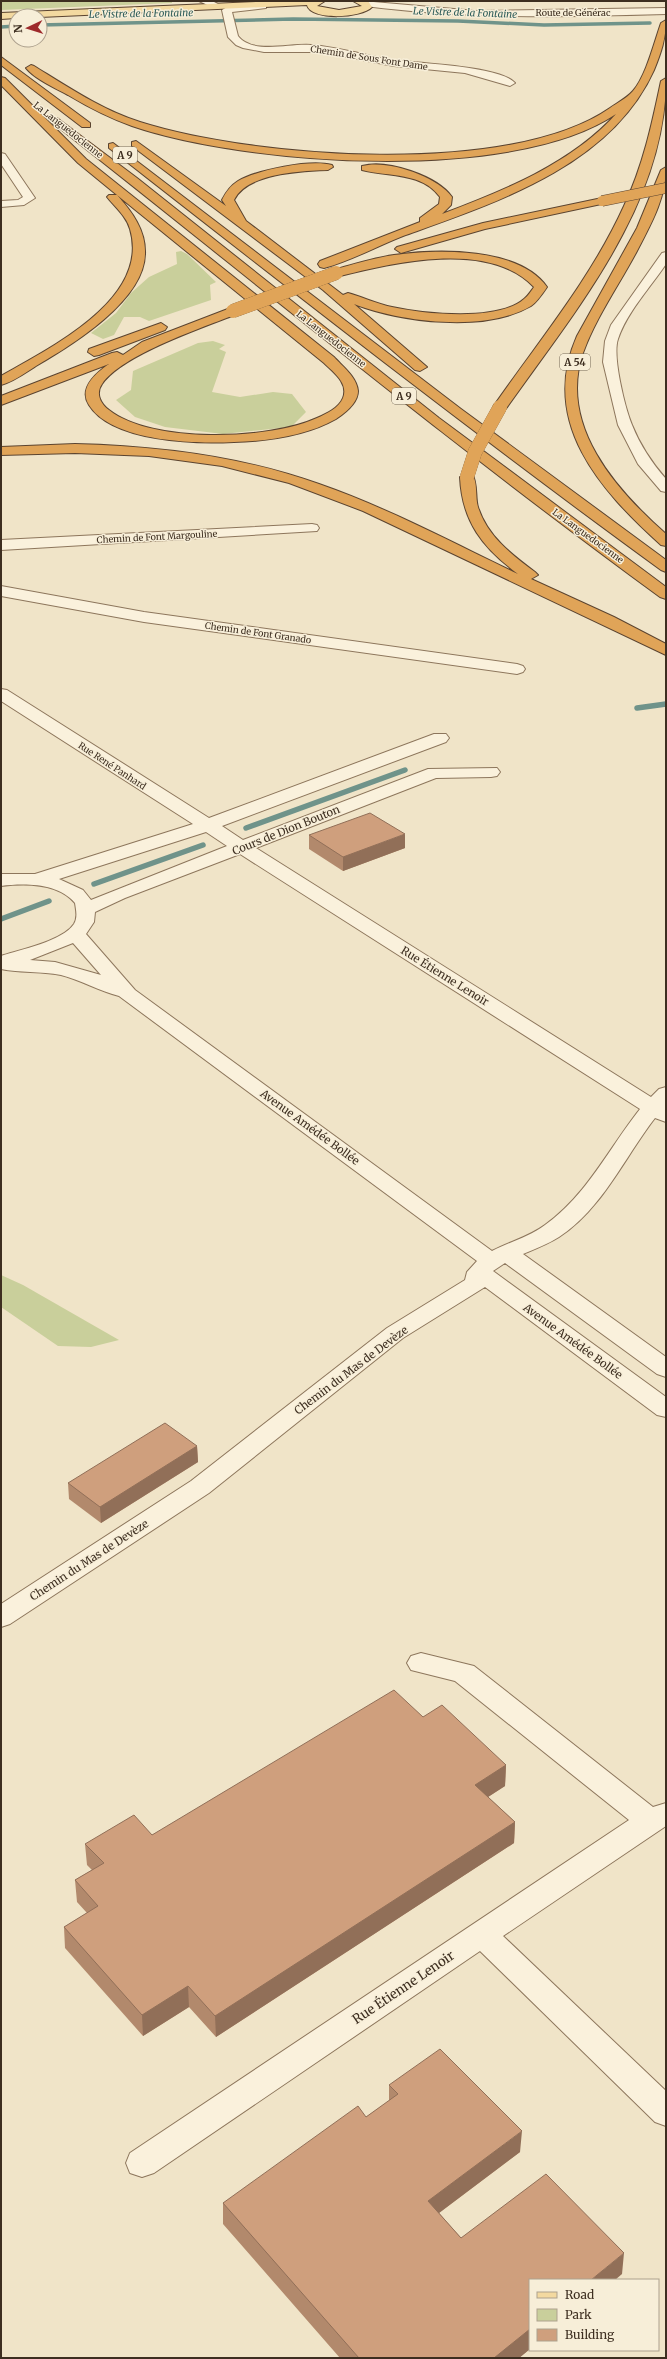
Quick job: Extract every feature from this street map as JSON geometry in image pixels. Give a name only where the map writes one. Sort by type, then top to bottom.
[{"type":"highway","points":[[1,401],[160,340],[324,264],[492,198],[560,162],[609,127],[629,106],[652,64],[666,23]]},
{"type":"highway","points":[[1,49],[35,71],[109,125]]},
{"type":"highway","name":"La Languedocienne","points":[[1,60],[517,459],[666,567]]},
{"type":"highway","points":[[35,71],[112,114],[166,133],[218,144],[260,150],[348,156],[448,154],[528,144],[569,133],[592,124],[615,110],[637,93]]},
{"type":"highway","points":[[1,78],[38,114],[82,161],[116,201],[135,228],[138,247],[136,269],[126,289],[116,301],[92,323],[68,341],[1,381]]},
{"type":"highway","name":"La Languedocienne","points":[[1,78],[346,351],[540,501],[666,594]]},
{"type":"highway","points":[[621,627],[534,577],[501,552],[488,539],[474,517],[467,496],[467,477],[475,452],[500,407],[575,298],[623,222],[648,158],[661,109],[666,81]]},
{"type":"highway","points":[[128,139],[327,287],[431,377],[517,459]]},
{"type":"highway","points":[[82,161],[328,360],[347,379],[351,393],[346,405],[318,422],[288,431],[251,437],[213,439],[173,436],[129,426],[101,412],[93,404],[92,397],[95,383],[110,370],[160,340]]},
{"type":"highway","points":[[242,223],[228,200],[232,191],[257,178],[289,170],[337,167],[384,170],[423,180],[444,193],[446,202],[441,210],[387,238]]},
{"type":"highway","name":"A 54","points":[[666,170],[644,224],[583,339],[572,375],[571,393],[579,432],[601,475],[628,507],[666,542]]},
{"type":"highway","points":[[336,274],[366,260],[448,235],[666,188]]},
{"type":"highway","points":[[1,386],[229,307],[336,274],[394,259],[425,256],[461,257],[510,266],[528,273],[541,287],[533,300],[511,310],[472,317],[446,318],[402,314],[377,309],[360,303],[327,287]]},
{"type":"highway","points":[[1,451],[70,449],[125,451],[199,458],[271,473],[342,497],[621,627],[666,650]]},
{"type":"main road","points":[[269,5],[318,4],[331,13],[354,12],[367,7],[361,2]]},
{"type":"main road","points":[[1,16],[120,11],[226,15],[318,4]]},
{"type":"street","points":[[204,1],[226,15],[269,5]]},
{"type":"street","name":"Route de Générac","points":[[361,2],[409,9],[480,13]]},
{"type":"street","name":"Route de Générac","points":[[354,12],[480,13],[666,11]]},
{"type":"street","name":"Chemin de Sous Font Dame","points":[[226,15],[232,34],[238,43],[248,47],[331,50],[362,58],[415,66],[457,69],[483,73],[510,83]]},
{"type":"street","points":[[1,156],[29,196],[26,201],[1,204]]},
{"type":"street","points":[[666,256],[617,325],[611,341],[610,362],[625,425],[645,464],[666,488]]},
{"type":"street","name":"Chemin de Font Margouline","points":[[1,544],[312,528]]},
{"type":"street","name":"Chemin de Font Granado","points":[[1,591],[152,618],[517,669]]},
{"type":"street","name":"Rue René Panhard","points":[[1,694],[205,826],[224,836]]},
{"type":"street","points":[[39,879],[90,865],[205,826],[440,738]]},
{"type":"street","points":[[410,750],[422,777]]},
{"type":"street","name":"Cours de Dion Bouton","points":[[87,909],[118,894],[422,777],[434,773],[491,772]]},
{"type":"street","name":"Rue Étienne Lenoir","points":[[224,836],[661,1105]]},
{"type":"street","points":[[1,963],[58,942],[75,934],[86,921],[87,909],[78,895],[63,885],[39,879],[5,878]]},
{"type":"street","name":"Avenue Amédée Bollée","points":[[75,934],[128,994],[493,1262],[666,1409]]},
{"type":"street","name":"Avenue Amédée Bollée","points":[[1,966],[36,964],[73,971],[128,994]]},
{"type":"street","name":"Chemin du Mas de Devèze","points":[[1,1617],[200,1487],[395,1333],[475,1284],[493,1262],[553,1231],[586,1200],[661,1105]]},
{"type":"street","name":"Avenue Amédée Bollée","points":[[493,1262],[666,1369]]},
{"type":"street","points":[[421,1663],[464,1673],[658,1818]]},
{"type":"street","name":"Rue Étienne Lenoir","points":[[142,2163],[482,1934],[658,1818]]},
{"type":"street","points":[[482,1934],[666,2112]]},
{"type":"green space","points":[[1,1],[172,1],[172,3],[48,8],[8,8],[8,10],[1,10]]},
{"type":"green space","points":[[181,251],[187,254],[216,282],[210,285],[211,300],[149,321],[140,317],[124,317],[114,335],[103,339],[91,333],[116,313],[131,293],[149,277],[177,264],[176,252]]},
{"type":"green space","points":[[213,341],[225,345],[219,349],[226,352],[212,392],[240,397],[273,392],[292,394],[306,412],[291,427],[223,434],[165,427],[135,417],[116,400],[131,390],[133,371],[198,343]]},
{"type":"green space","points":[[1,1275],[23,1285],[119,1340],[91,1347],[58,1346],[1,1307]]},
{"type":"building","points":[[370,813],[405,834],[343,857],[309,835]]},
{"type":"building","points":[[165,1423],[197,1446],[100,1507],[68,1483]]},
{"type":"building","points":[[394,1690],[423,1717],[442,1705],[506,1765],[475,1785],[515,1822],[215,2016],[188,1986],[142,2015],[64,1927],[98,1906],[75,1880],[104,1863],[85,1844],[134,1815],[152,1835]]},
{"type":"building","points":[[440,2049],[522,2131],[428,2201],[461,2238],[546,2174],[624,2253],[592,2279],[529,2279],[529,2330],[494,2358],[359,2358],[223,2203],[358,2106],[366,2117],[398,2094],[389,2085]]},
{"type":"waterway","name":"Le Vistre de la Fontaine","points":[[48,25],[293,19],[458,21],[544,25],[650,23]]},
{"type":"waterway","name":"Le Vistre de la Fontaine","points":[[1,27],[8,27]]},
{"type":"waterway","points":[[637,708],[666,704]]},
{"type":"waterway","points":[[246,828],[405,770]]},
{"type":"waterway","points":[[94,884],[203,845]]},
{"type":"waterway","points":[[1,919],[49,901]]}]
